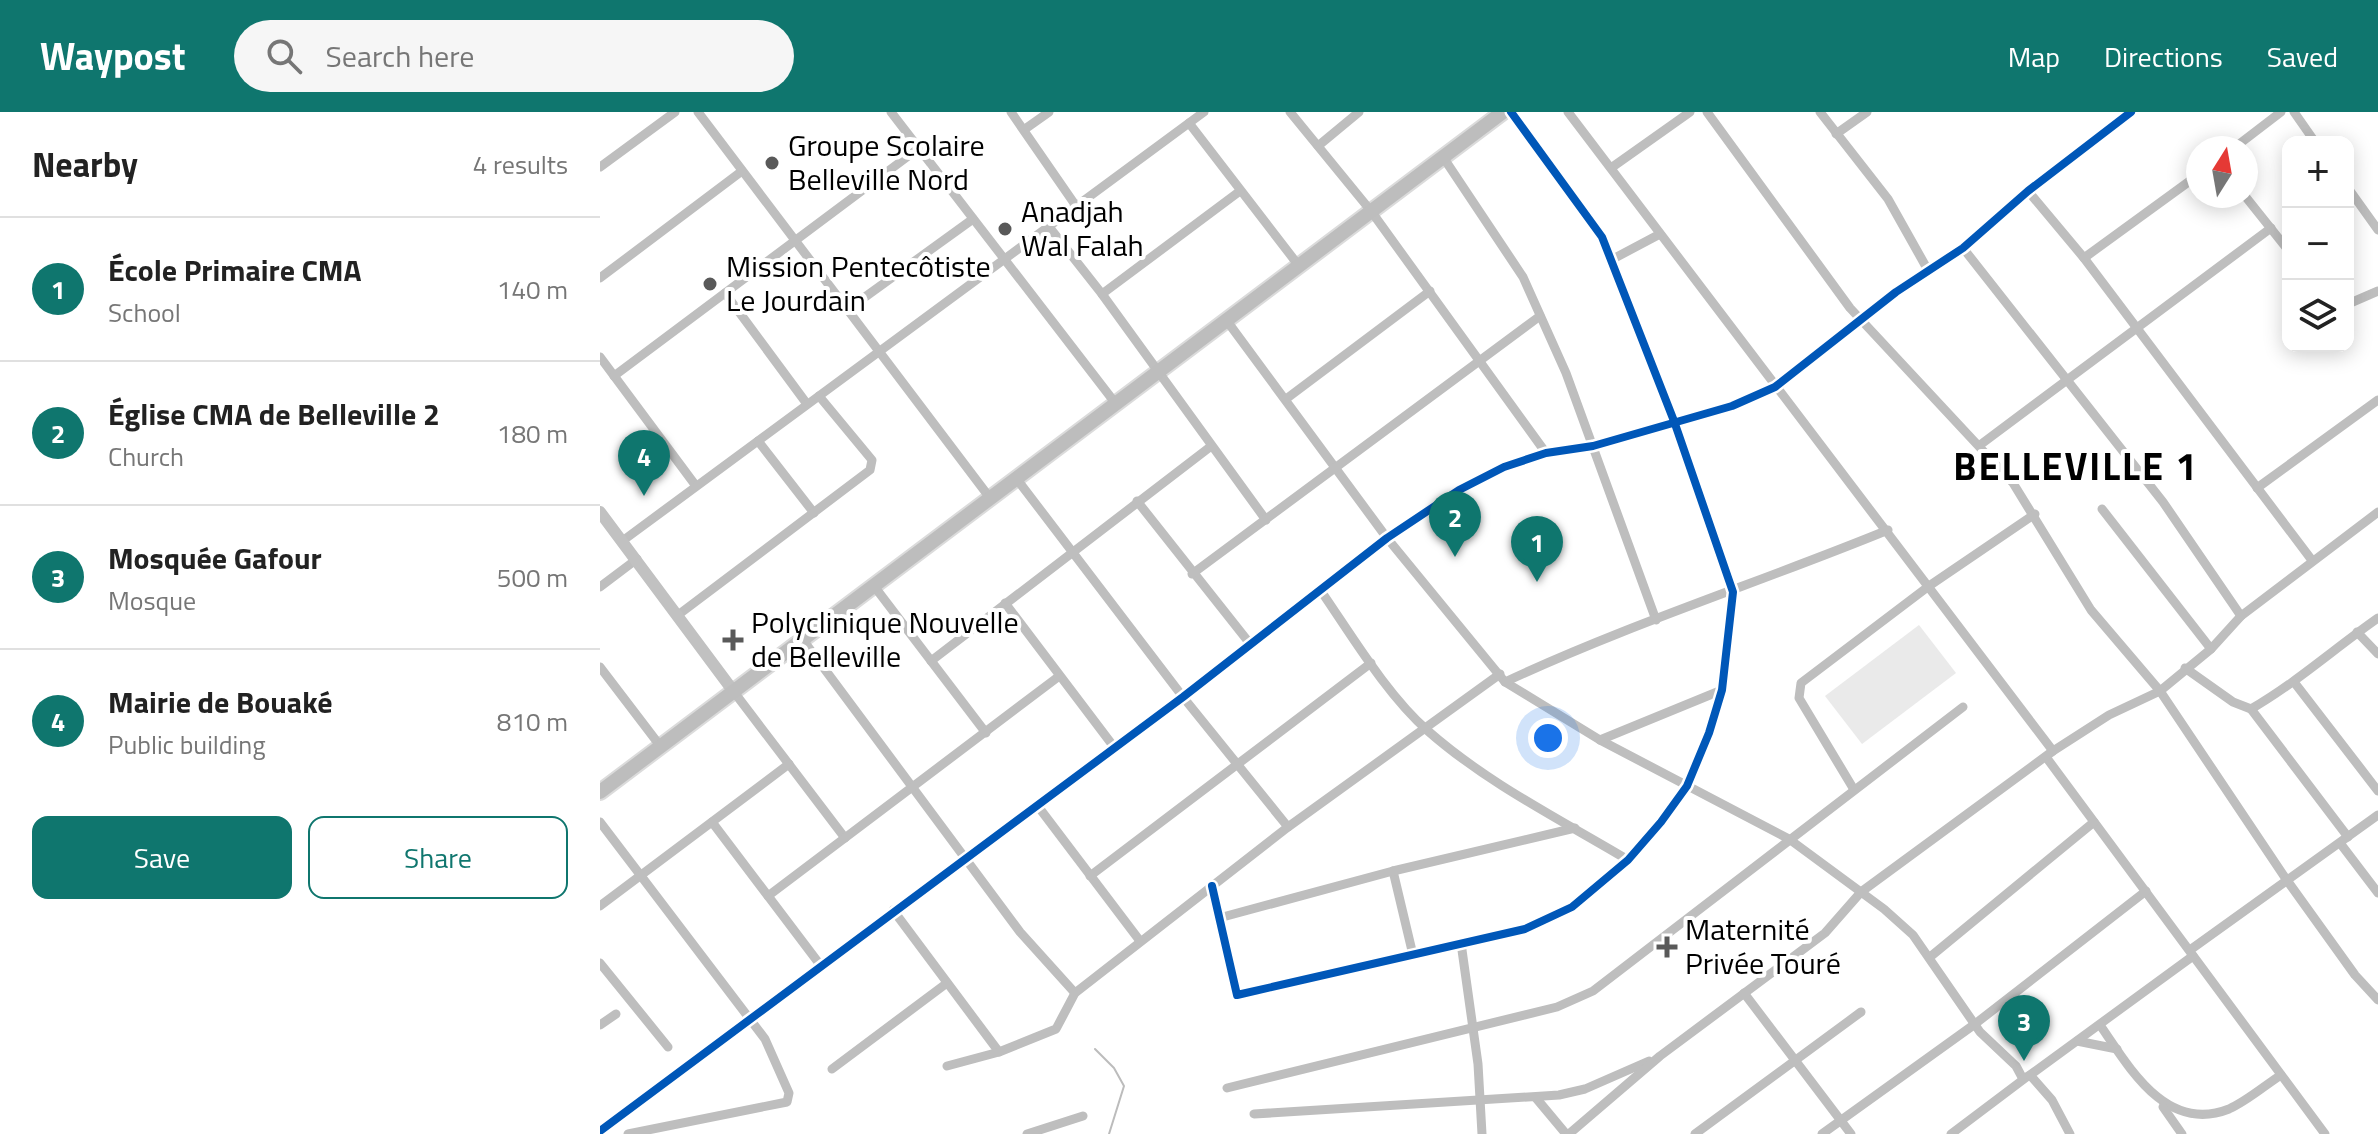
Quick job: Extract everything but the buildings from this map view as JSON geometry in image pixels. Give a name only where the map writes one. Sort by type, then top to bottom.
[{"type":"main road","points":[[600,792],[1503,112]]},
{"type":"street","points":[[600,167],[675,112]]},
{"type":"street","points":[[908,112],[894,116],[1116,404]]},
{"type":"street","points":[[1011,112],[1076,206]]},
{"type":"street","points":[[1025,129],[1049,112]]},
{"type":"street","points":[[621,542],[1204,112]]},
{"type":"street","points":[[1290,112],[1371,211],[1546,453]]},
{"type":"street","points":[[1318,146],[1359,112]]},
{"type":"street","points":[[1212,886],[1237,995],[1543,922],[1572,907],[1628,860],[1687,786],[1709,733],[1722,690],[1733,592],[1674,421],[1602,237],[1511,112]]},
{"type":"street","points":[[1568,112],[1775,387],[1888,530],[2050,754],[2094,822],[2325,1134]]},
{"type":"street","points":[[1611,168],[1690,112]]},
{"type":"street","points":[[1707,112],[1860,320],[1929,397],[1980,445],[2035,514],[2041,532],[2091,610],[2160,691],[2286,879],[2355,975],[2378,1000]]},
{"type":"street","points":[[1820,112],[1888,199],[1929,272]]},
{"type":"street","points":[[1836,134],[1851,118],[1867,112]]},
{"type":"street","points":[[600,1131],[1183,697],[1387,538],[1459,490],[1504,467],[1546,453],[1593,446],[1732,406],[1775,387],[1860,320],[1963,248],[2028,191],[2131,112]]},
{"type":"street","points":[[2250,136],[2281,112]]},
{"type":"street","points":[[2294,112],[2311,136]]},
{"type":"street","points":[[700,114],[990,498]]},
{"type":"street","points":[[1189,123],[1299,266]]},
{"type":"street","points":[[614,376],[919,148]]},
{"type":"street","points":[[1443,157],[1523,277],[1593,446],[1656,620]]},
{"type":"street","points":[[600,278],[742,171]]},
{"type":"street","points":[[2084,258],[2186,184]]},
{"type":"street","points":[[1102,294],[1240,191]]},
{"type":"street","points":[[2028,191],[2084,258],[2311,559]]},
{"type":"street","points":[[2354,196],[2378,230]]},
{"type":"street","points":[[2255,208],[2282,242]]},
{"type":"street","points":[[847,310],[973,219]]},
{"type":"street","points":[[1050,228],[1102,294],[1157,374],[1266,520]]},
{"type":"street","points":[[1980,445],[2271,228]]},
{"type":"street","points":[[1611,260],[1660,234]]},
{"type":"street","points":[[1963,248],[2163,502],[2241,616]]},
{"type":"street","points":[[1286,399],[1430,291]]},
{"type":"street","points":[[2354,301],[2378,291]]},
{"type":"street","points":[[725,293],[807,404]]},
{"type":"street","points":[[1192,574],[1481,363],[1540,316]]},
{"type":"street","points":[[1227,321],[1387,538],[1503,678],[1600,740],[1789,839],[1903,923],[1975,1024],[2052,1100],[2070,1134]]},
{"type":"street","points":[[600,357],[696,486]]},
{"type":"street","points":[[678,615],[814,513],[873,464],[819,396]]},
{"type":"street","points":[[2257,488],[2378,400]]},
{"type":"street","points":[[758,441],[814,513]]},
{"type":"street","points":[[931,661],[1210,447]]},
{"type":"street","points":[[1016,478],[1183,697],[1288,827]]},
{"type":"street","points":[[1137,501],[1251,645]]},
{"type":"street","points":[[2102,509],[2211,649]]},
{"type":"street","points":[[600,512],[845,838]]},
{"type":"street","points":[[1536,1098],[1568,1134],[1660,1056],[1825,933],[1861,892],[2050,754],[2109,715],[2160,691],[2211,649],[2241,616],[2311,559],[2378,513]]},
{"type":"street","points":[[1853,788],[1799,698],[1798,690],[1824,663],[2035,514]]},
{"type":"street","points":[[947,1066],[999,1052],[1056,1029],[1075,993],[1140,941],[1288,827],[1425,729],[1503,678],[1888,530]]},
{"type":"street","points":[[600,587],[637,559]]},
{"type":"street","points":[[874,586],[986,733]]},
{"type":"street","points":[[1321,591],[1371,663],[1425,729],[1480,770],[1628,860]]},
{"type":"street","points":[[1005,603],[1058,677],[1114,747]]},
{"type":"street","points":[[2251,709],[2294,682],[2378,618]]},
{"type":"street","points":[[2357,632],[2378,654]]},
{"type":"street","points":[[803,640],[1020,932],[1075,993]]},
{"type":"street","points":[[1090,876],[1240,766],[1371,663]]},
{"type":"street","points":[[600,667],[661,747]]},
{"type":"street","points":[[2185,668],[2233,702],[2251,709],[2378,893]]},
{"type":"street","points":[[768,896],[1058,677]]},
{"type":"street","points":[[2294,682],[2378,791]]},
{"type":"street","points":[[1600,740],[1722,690]]},
{"type":"street","points":[[1227,1088],[1473,1025],[1557,1007],[1593,991],[1853,788],[1963,707]]},
{"type":"street","points":[[600,906],[789,764]]},
{"type":"street","points":[[1037,805],[1140,941]]},
{"type":"street","points":[[1951,1134],[2100,1025],[2286,879],[2378,815]]},
{"type":"street","points":[[600,822],[774,1054],[787,1085],[787,1102],[628,1134]]},
{"type":"street","points":[[712,822],[821,966]]},
{"type":"street","points":[[1930,957],[2094,822]]},
{"type":"street","points":[[1219,918],[1393,871],[1575,828]]},
{"type":"street","points":[[1393,871],[1413,955]]},
{"type":"street","points":[[1822,1134],[1975,1024],[2146,891]]},
{"type":"street","points":[[893,910],[999,1052]]},
{"type":"street","points":[[1461,943],[1473,1025],[1482,1134]]},
{"type":"street","points":[[600,963],[668,1047]]},
{"type":"street","points":[[832,1069],[947,983]]},
{"type":"street","points":[[1744,993],[1851,1134]]},
{"type":"street","points":[[1695,1134],[1861,1012]]},
{"type":"street","points":[[600,1025],[616,1014]]},
{"type":"street","points":[[2100,1025],[2155,1099],[2171,1114],[2182,1134]]},
{"type":"street","points":[[2077,1041],[2117,1049]]},
{"type":"street","points":[[1254,1114],[1536,1098],[1585,1089],[1660,1056]]},
{"type":"street","points":[[2155,1099],[2175,1110],[2205,1114],[2228,1109],[2281,1075]]},
{"type":"street","points":[[1027,1134],[1083,1116]]},
{"type":"shaded area","points":[[1919,625],[1956,673],[1862,744],[1825,696]]},
{"type":"waterway","points":[[1095,1049],[1114,1068],[1124,1086],[1109,1134]]},
{"type":"cycle path","points":[[1212,886],[1237,995],[1525,929],[1572,907],[1628,860],[1687,786],[1709,733],[1722,690],[1733,592],[1674,421],[1602,237],[1511,112]]},
{"type":"cycle path","points":[[600,1131],[1183,697],[1387,538],[1459,490],[1504,467],[1546,453],[1593,446],[1732,406],[1775,387],[1896,292],[1963,248],[2028,191],[2131,112]]},
{"type":"place","name":"Groupe Scolaire Belleville Nord","points":[[772,163]]},
{"type":"place","name":"Anadjah Wal Falah","points":[[1005,229]]},
{"type":"place","name":"Mission Pentecôtiste Le Jourdain","points":[[710,284]]},
{"type":"place","name":"Mairie de Bouaké","points":[[644,496]]},
{"type":"place","name":"Église CMA de Belleville 2","points":[[1455,557]]},
{"type":"place","name":"École Primaire CMA","points":[[1537,582]]},
{"type":"place","name":"Polyclinique Nouvelle de Belleville","points":[[733,640]]},
{"type":"place","name":"Maternité Privée Touré","points":[[1667,947]]},
{"type":"place","name":"Mosquée Gafour","points":[[2024,1061]]},
{"type":"district","name":"BELLEVILLE 1","points":[[2076,467]]}]
